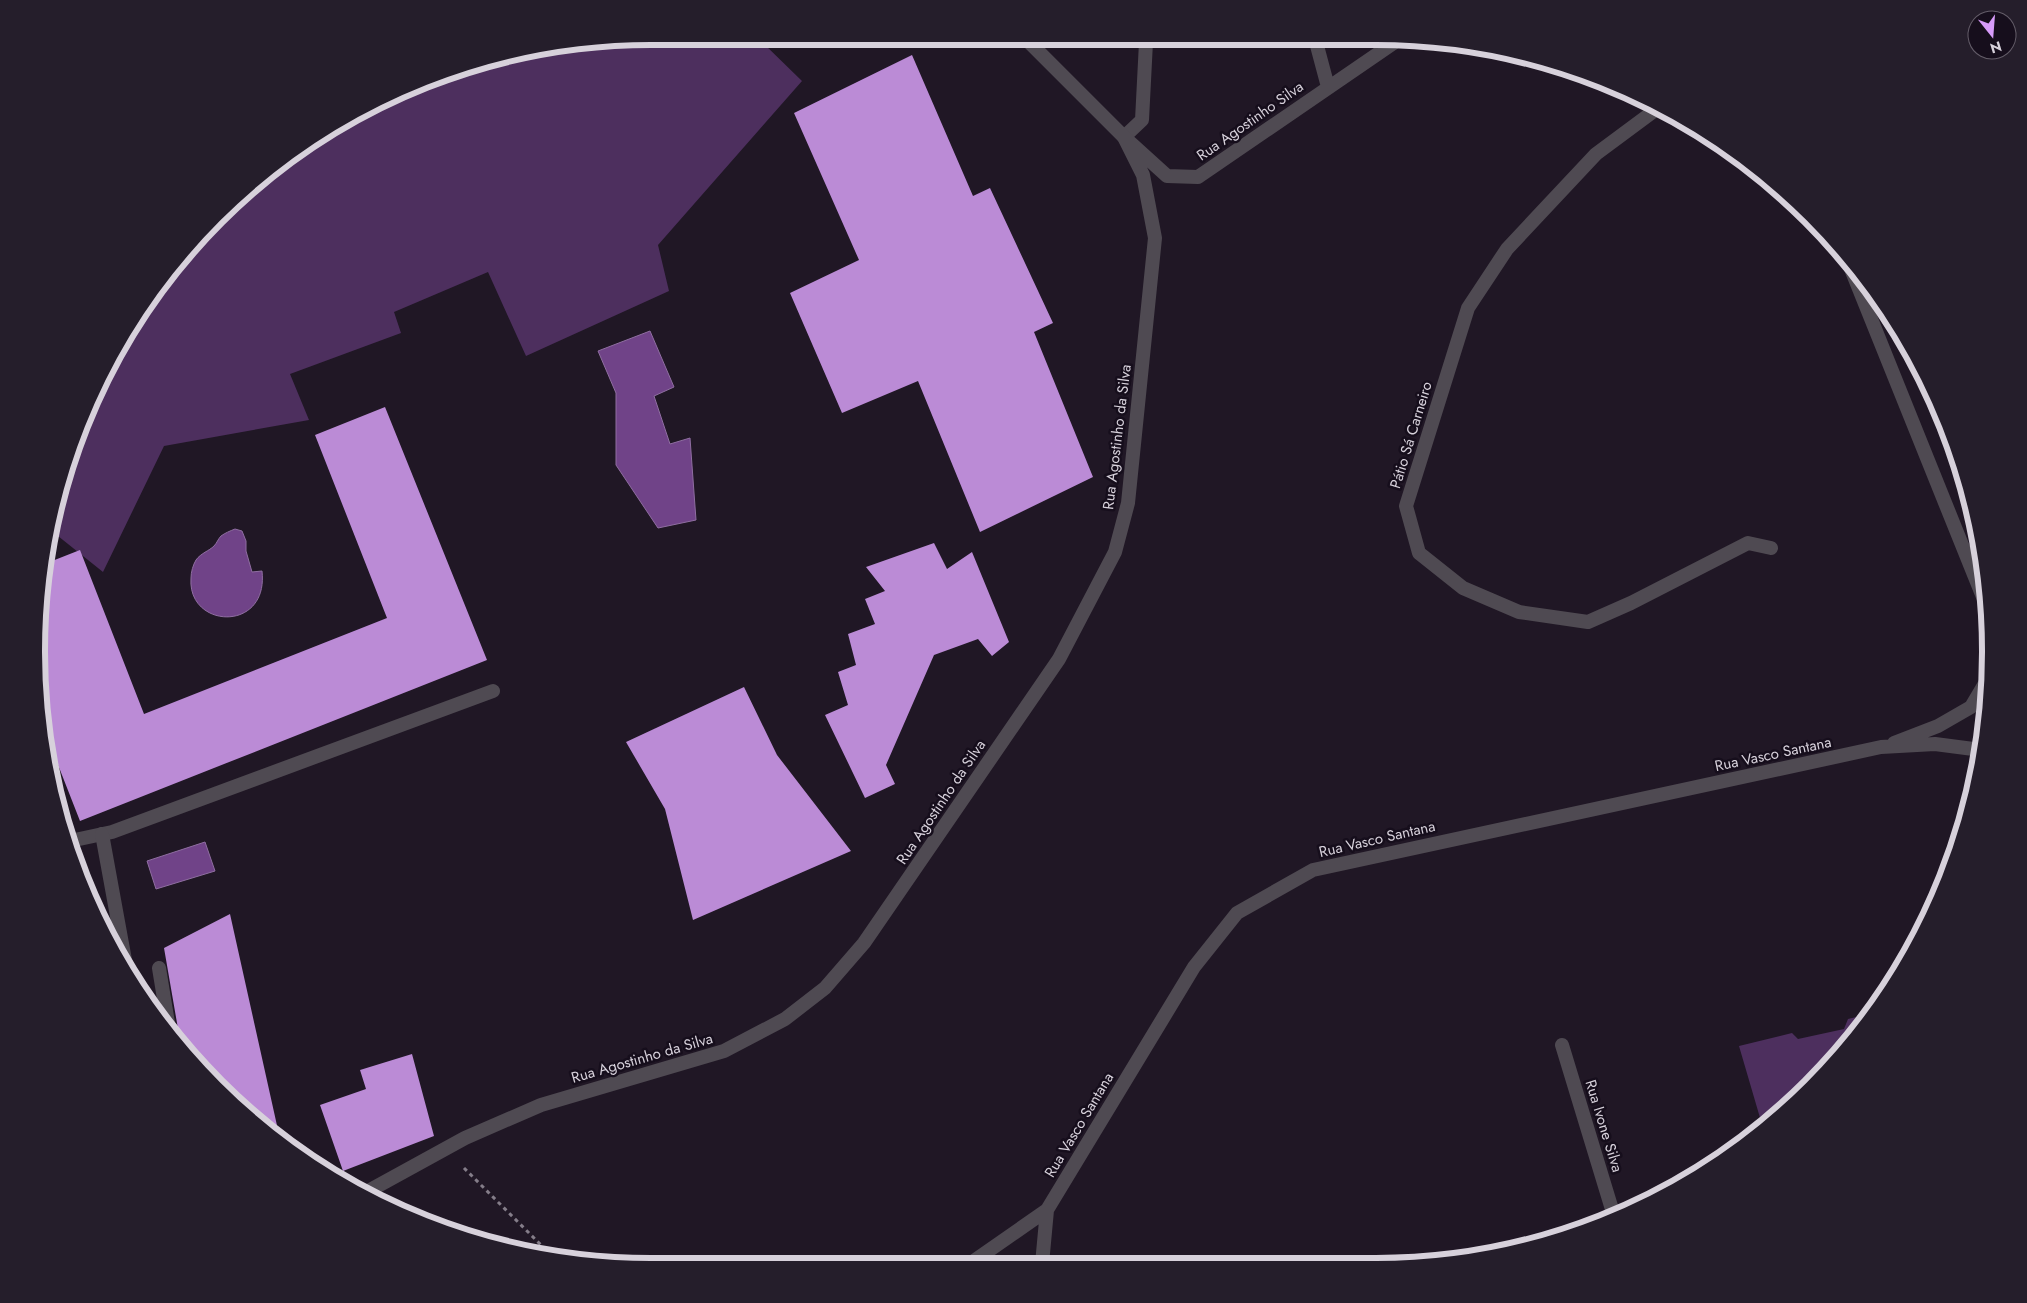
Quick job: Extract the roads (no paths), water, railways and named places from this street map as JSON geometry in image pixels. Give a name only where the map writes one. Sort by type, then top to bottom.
[{"type":"street","name":"Rua Agostinho Silva","points":[[1032,45],[1124,137],[1167,176],[1198,177],[1390,45]]},
{"type":"street","points":[[1124,137],[1142,120],[1146,45]]},
{"type":"street","points":[[1317,45],[1328,87]]},
{"type":"street","name":"Pátio Sá Carneiro","points":[[1652,112],[1596,154],[1507,249],[1468,308],[1406,506],[1419,553],[1463,588],[1519,612],[1588,622],[1631,603],[1748,543],[1771,548]]},
{"type":"street","name":"Rua Agostinho da Silva","points":[[372,1189],[466,1138],[541,1104],[724,1051],[785,1019],[825,988],[864,943],[1059,659],[1115,552],[1128,503],[1156,238],[1143,175],[1124,137]]},
{"type":"street","points":[[1856,280],[1978,586]]},
{"type":"street","name":"Rua Vasco Santana","points":[[978,1258],[1047,1210],[1194,967],[1237,913],[1313,870],[1881,747],[1938,726],[1971,707],[1981,690]]},
{"type":"street","points":[[75,840],[112,832],[492,692]]},
{"type":"street","name":"Rua Vasco Santana","points":[[1881,747],[1935,744],[1974,749]]},
{"type":"street","points":[[102,834],[123,949]]},
{"type":"street","points":[[159,968],[167,1017]]},
{"type":"street","name":"Rua Ivone Silva","points":[[1562,1045],[1612,1210]]},
{"type":"street","points":[[1043,1258],[1047,1210]]}]
